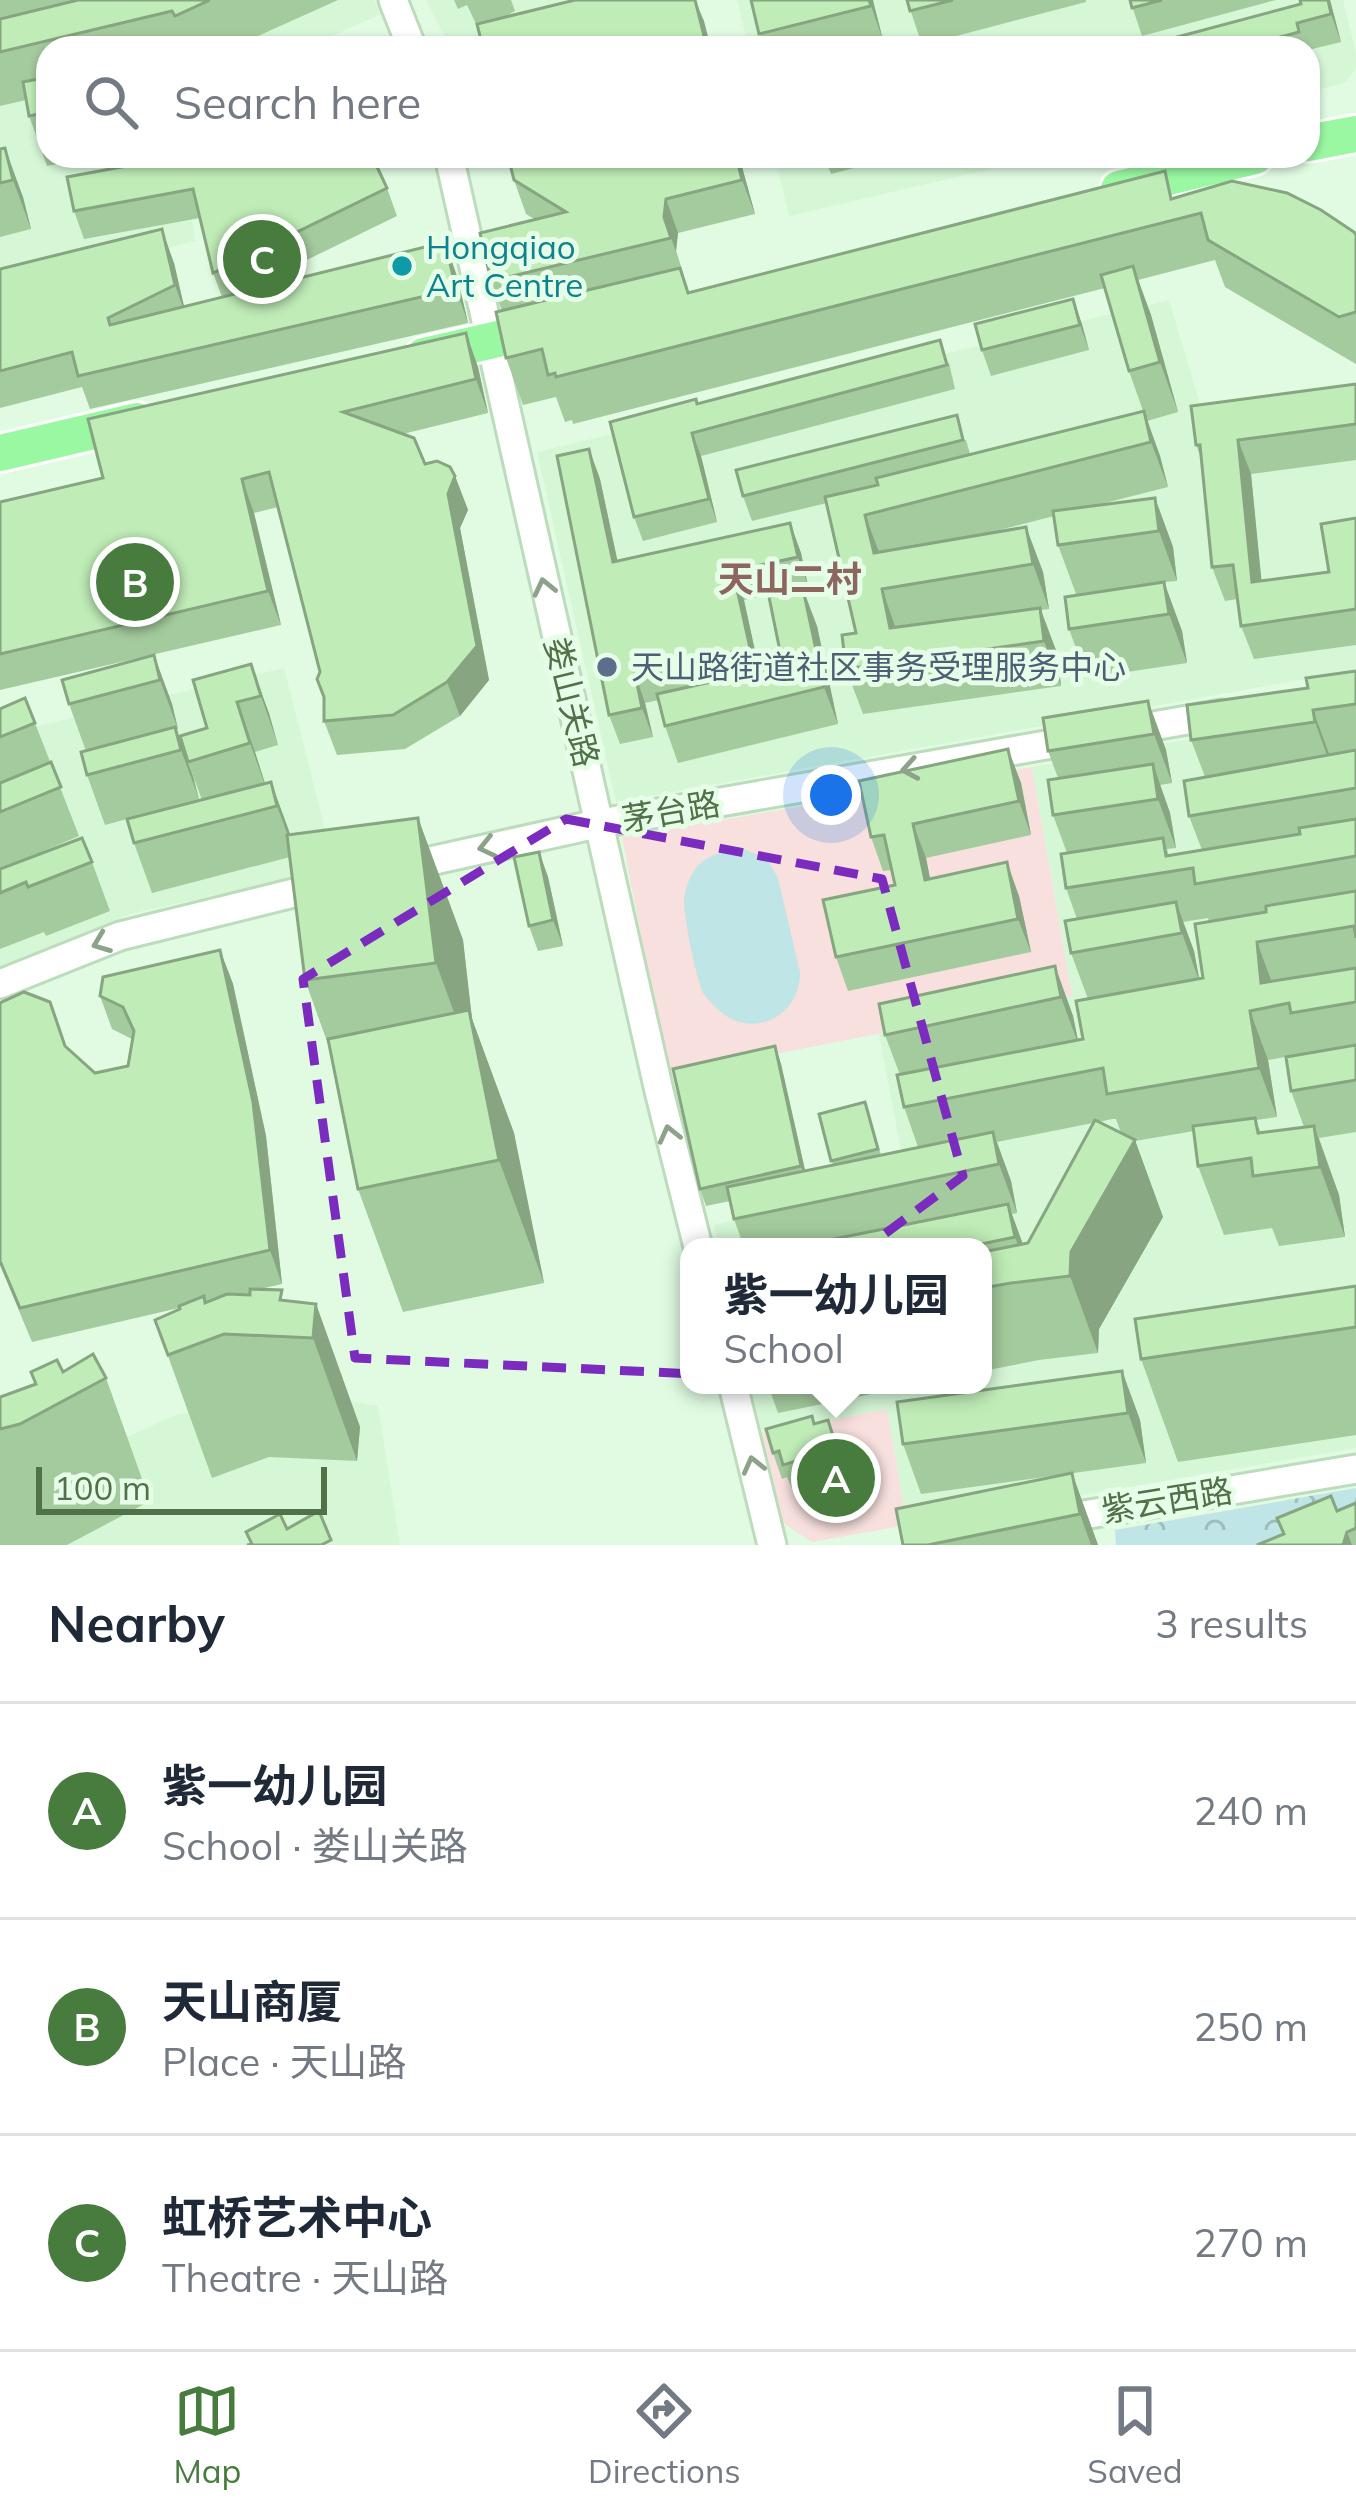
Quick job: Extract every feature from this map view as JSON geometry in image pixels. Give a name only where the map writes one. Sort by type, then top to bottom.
[{"type":"main road","points":[[1320,141],[1356,134]]},
{"type":"main road","points":[[1075,200],[1206,168]]},
{"type":"main road","points":[[400,361],[584,319]]},
{"type":"main road","points":[[0,452],[170,414]]},
{"type":"street","points":[[393,0],[407,36]]},
{"type":"street","name":"娄山关路","points":[[451,168],[658,1091],[696,1238]]},
{"type":"street","name":"茅台路","points":[[0,984],[120,936],[601,823],[1238,711]]},
{"type":"street","points":[[735,1394],[772,1545]]},
{"type":"street","name":"紫云西路","points":[[1022,1525],[1356,1469]]},
{"type":"highlighted area","points":[[566,819],[882,879],[963,1176],[696,1374],[355,1358],[303,979]]},
{"type":"shaded area","points":[[0,0],[374,0],[381,14],[332,36],[36,36],[36,168],[184,168],[195,241],[0,290]]},
{"type":"shaded area","points":[[426,0],[645,0],[500,36],[445,36]]},
{"type":"shaded area","points":[[737,0],[1343,0],[1356,69],[1345,83],[1320,89],[1320,36],[746,36]]},
{"type":"shaded area","points":[[778,168],[995,168],[789,216]]},
{"type":"shaded area","points":[[1169,300],[1205,421],[1356,402],[1356,670],[616,802],[537,452]]},
{"type":"shaded area","points":[[284,668],[335,868],[130,914],[0,967],[0,735]]},
{"type":"shaded area","points":[[1356,710],[1356,1448],[907,1525],[887,1409],[762,1433],[753,1394],[992,1394],[992,1238],[717,1238],[714,1225],[907,1182],[879,1034],[1072,995],[1032,767]]},
{"type":"shaded area","points":[[1032,767],[1072,996],[668,1075],[622,837]]},
{"type":"shaded area","points":[[296,1392],[378,1406],[400,1545],[0,1545],[0,1496],[175,1415]]},
{"type":"shaded area","points":[[887,1409],[907,1525],[812,1542],[783,1523],[762,1433]]},
{"type":"green space","points":[[739,847],[767,859],[778,878],[800,972],[793,1000],[762,1023],[735,1021],[705,995],[686,921],[685,895],[696,868],[712,856]]},
{"type":"green space","points":[[1356,1488],[1356,1545],[1116,1545],[1115,1530]]},
{"type":"building","points":[[78,0],[210,0],[175,16],[172,11],[67,36],[36,36],[36,43],[0,52],[0,19]]},
{"type":"building","points":[[575,0],[695,0],[704,36],[480,36],[477,24]]},
{"type":"building","points":[[751,0],[869,0],[871,6],[759,34]]},
{"type":"building","points":[[907,0],[953,0],[910,11]]},
{"type":"building","points":[[1130,0],[1162,0],[1132,8]]},
{"type":"building","points":[[1300,0],[1328,0],[1331,14],[1297,23],[1299,32],[1284,36],[1181,36],[1301,4]]},
{"type":"building","points":[[36,79],[36,115],[29,116],[23,82]]},
{"type":"building","points":[[5,148],[13,180],[0,183],[0,149]]},
{"type":"building","points":[[116,168],[378,168],[387,188],[213,273],[193,189],[74,211],[67,177]]},
{"type":"building","points":[[511,168],[739,168],[742,180],[666,199],[664,217],[671,238],[491,281],[480,233],[566,212],[514,180]]},
{"type":"building","points":[[1165,171],[1171,199],[1232,181],[1287,193],[1354,232],[1356,312],[1339,317],[1208,240],[1201,213],[556,377],[555,373],[548,375],[542,349],[506,358],[496,312],[680,268],[688,293]]},
{"type":"building","points":[[162,229],[175,285],[108,318],[110,325],[445,242],[456,289],[78,376],[72,352],[0,371],[0,269]]},
{"type":"building","points":[[1133,266],[1160,362],[1129,371],[1101,275]]},
{"type":"building","points":[[1073,299],[1080,325],[982,350],[975,324]]},
{"type":"building","points":[[466,333],[476,379],[343,412],[414,438],[425,464],[437,461],[450,467],[455,476],[448,494],[477,646],[447,682],[393,715],[324,721],[320,672],[269,472],[242,479],[268,591],[0,654],[0,502],[103,478],[88,419]]},
{"type":"building","points":[[940,340],[947,365],[692,433],[709,499],[634,517],[610,422]]},
{"type":"building","points":[[1356,384],[1356,424],[1238,440],[1252,582],[1329,572],[1321,524],[1356,518],[1356,609],[1241,626],[1233,565],[1212,567],[1200,445],[1196,445],[1191,406]]},
{"type":"building","points":[[1144,411],[1151,442],[865,515],[874,553],[1026,527],[1033,564],[882,589],[890,628],[1040,608],[1044,641],[846,669],[842,635],[856,633],[825,497],[878,485],[876,478]]},
{"type":"building","points":[[957,415],[963,440],[743,496],[736,470]]},
{"type":"building","points":[[589,449],[613,562],[790,523],[798,557],[733,571],[750,648],[635,674],[642,708],[609,715],[557,456]]},
{"type":"building","points":[[1155,498],[1159,531],[1058,545],[1053,511]]},
{"type":"building","points":[[1164,582],[1169,614],[1069,629],[1065,597]]},
{"type":"building","points":[[803,589],[824,687],[665,726],[657,694],[783,666],[769,597]]},
{"type":"building","points":[[154,655],[160,680],[69,704],[62,680]]},
{"type":"building","points":[[251,664],[261,696],[237,702],[250,743],[188,762],[180,736],[207,728],[193,680]]},
{"type":"building","points":[[1356,671],[1356,704],[1313,710],[1315,722],[1191,740],[1187,705],[1308,688],[1306,678]]},
{"type":"building","points":[[25,698],[35,723],[0,737],[0,709]]},
{"type":"building","points":[[1148,701],[1154,734],[1048,751],[1043,718]]},
{"type":"building","points":[[175,727],[181,750],[87,775],[81,752]]},
{"type":"building","points":[[1008,749],[1019,801],[913,824],[925,880],[1007,862],[1018,919],[836,957],[823,900],[895,885],[884,835],[871,837],[859,781]]},
{"type":"building","points":[[1356,750],[1356,788],[1189,816],[1184,781]]},
{"type":"building","points":[[51,762],[61,787],[0,812],[0,783]]},
{"type":"building","points":[[1153,764],[1158,799],[1053,815],[1048,780]]},
{"type":"building","points":[[271,782],[277,806],[134,843],[127,819]]},
{"type":"building","points":[[418,818],[436,963],[305,980],[287,835]]},
{"type":"building","points":[[1356,819],[1356,856],[1195,884],[1193,868],[1066,888],[1061,854],[1163,838],[1166,856],[1300,834],[1299,828]]},
{"type":"building","points":[[82,838],[92,862],[0,893],[0,869]]},
{"type":"building","points":[[539,852],[553,920],[529,926],[514,857]]},
{"type":"building","points":[[1356,891],[1356,938],[1354,926],[1257,942],[1261,983],[1356,968],[1356,1002],[1291,1013],[1289,1003],[1250,1011],[1259,1068],[1107,1094],[1103,1068],[904,1107],[897,1075],[1083,1039],[1076,1001],[1203,978],[1195,924]]},
{"type":"building","points":[[1176,902],[1182,933],[1071,953],[1065,921]]},
{"type":"building","points":[[220,950],[253,1102],[270,1250],[20,1308],[0,1261],[0,1003],[24,992],[50,1002],[65,1046],[95,1073],[128,1066],[134,1031],[123,1007],[100,996],[103,977]]},
{"type":"building","points":[[1055,966],[1061,997],[885,1035],[879,1004]]},
{"type":"building","points":[[469,1010],[499,1160],[358,1189],[328,1039]]},
{"type":"building","points":[[1356,1045],[1356,1080],[1291,1091],[1286,1057]]},
{"type":"building","points":[[775,1046],[801,1166],[700,1189],[673,1069]]},
{"type":"building","points":[[865,1102],[878,1149],[831,1161],[819,1114]]},
{"type":"building","points":[[1255,1118],[1258,1133],[1314,1126],[1320,1167],[1253,1176],[1251,1158],[1198,1166],[1193,1126]]},
{"type":"building","points":[[1095,1120],[1135,1140],[1071,1252],[1070,1276],[992,1286],[992,1250],[1028,1243]]},
{"type":"building","points":[[993,1132],[999,1164],[734,1219],[727,1187]]},
{"type":"building","points":[[1008,1204],[1015,1237],[992,1242],[992,1238],[839,1238]]},
{"type":"building","points":[[1356,1286],[1356,1327],[1141,1359],[1135,1319]]},
{"type":"building","points":[[250,1289],[282,1290],[280,1300],[316,1304],[313,1338],[224,1334],[168,1355],[155,1320],[204,1296],[205,1303],[227,1294],[250,1295]]},
{"type":"building","points":[[93,1354],[106,1378],[20,1424],[0,1429],[0,1397],[36,1384],[31,1372],[57,1360],[63,1372]]},
{"type":"building","points":[[1122,1371],[1128,1413],[903,1444],[897,1402],[992,1394],[992,1389]]},
{"type":"building","points":[[812,1416],[814,1424],[828,1420],[837,1449],[783,1465],[779,1451],[773,1453],[766,1429]]},
{"type":"building","points":[[1072,1473],[1080,1514],[928,1545],[903,1545],[896,1509]]},
{"type":"building","points":[[1331,1496],[1337,1511],[1356,1503],[1356,1528],[1347,1532],[1343,1545],[1257,1545],[1284,1534],[1277,1518]]},
{"type":"building","points":[[319,1511],[331,1540],[321,1545],[247,1545],[252,1544],[246,1532],[280,1514],[287,1529]]},
{"type":"place","name":"虹桥艺术中心","points":[[262,259]]},
{"type":"place","name":"Hongqiao Art Centre","points":[[402,266]]},
{"type":"place","name":"天山商厦","points":[[135,582]]},
{"type":"place","name":"天山路街道社区事务受理服务中心","points":[[607,667]]},
{"type":"place","name":"紫一幼儿园","points":[[836,1478]]},
{"type":"district","name":"天山二村","points":[[790,579]]}]
